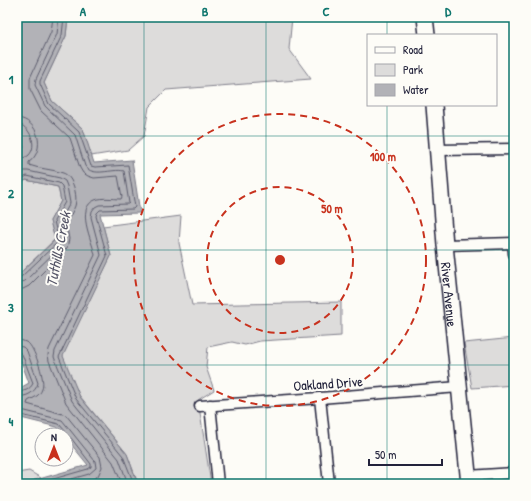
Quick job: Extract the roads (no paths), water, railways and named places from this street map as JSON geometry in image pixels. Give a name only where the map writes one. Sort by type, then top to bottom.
[{"type":"main road","points":[[425,17],[427,34]]},
{"type":"main road","name":"River Avenue","points":[[434,106],[445,245],[468,480]]},
{"type":"street","points":[[438,150],[514,149]]},
{"type":"street","points":[[445,245],[514,243],[514,254]]},
{"type":"street","name":"Oakland Drive","points":[[200,406],[459,387]]},
{"type":"street","points":[[320,398],[329,484]]},
{"type":"street","points":[[210,405],[218,484]]},
{"type":"street","points":[[468,480],[514,473]]},
{"type":"water","name":"Tuthills Creek","points":[[17,17],[68,17],[66,36],[44,83],[52,101],[83,129],[94,163],[132,160],[140,213],[100,214],[111,256],[63,356],[80,397],[127,454],[138,484],[31,484],[32,481],[88,465],[74,448],[74,427],[57,427],[17,417],[17,387],[20,388],[29,383],[17,350],[17,276],[55,240],[50,221],[61,201],[58,187],[26,180],[17,185],[17,149],[24,148],[22,136],[17,132]]}]
